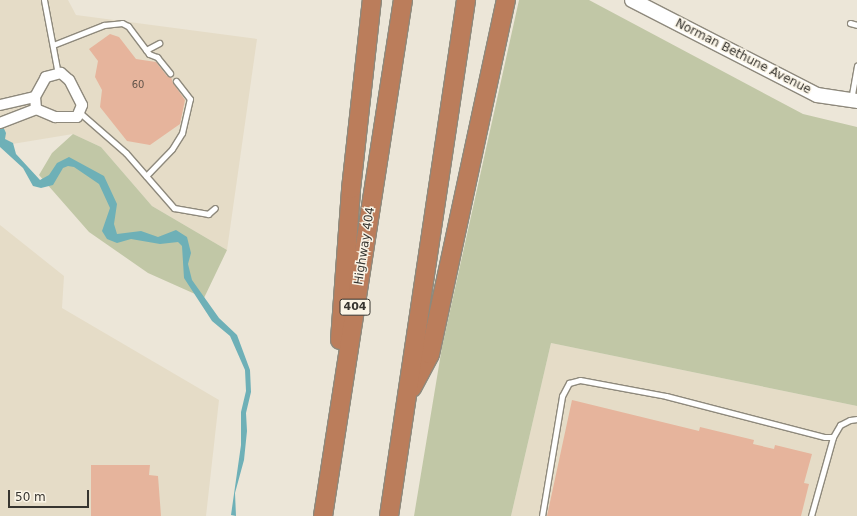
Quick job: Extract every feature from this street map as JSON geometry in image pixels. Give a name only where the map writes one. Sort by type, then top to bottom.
[{"type":"highway","points":[[329,475],[351,189],[372,0]]},
{"type":"highway","name":"Highway 404","points":[[323,516],[403,0]]},
{"type":"highway","points":[[388,516],[466,0]]},
{"type":"highway","points":[[406,399],[430,354],[506,0]]},
{"type":"street","name":"Norman Bethune Avenue","points":[[632,0],[817,95],[854,100]]},
{"type":"street","points":[[0,123],[36,109],[55,116],[77,117],[82,105],[69,80],[61,73],[46,77],[35,97],[36,109]]},
{"type":"street","points":[[0,105],[35,97]]},
{"type":"lane","points":[[44,0],[58,74]]},
{"type":"lane","points":[[52,45],[104,25],[122,23],[128,26],[146,50],[157,57],[170,73]]},
{"type":"lane","points":[[850,23],[857,25]]},
{"type":"lane","points":[[146,50],[159,43]]},
{"type":"lane","points":[[854,100],[857,66]]},
{"type":"lane","points":[[146,176],[172,149],[182,133],[190,99],[176,81]]},
{"type":"lane","points":[[79,112],[126,153],[174,208],[208,214],[215,208]]},
{"type":"lane","points":[[542,516],[562,396],[569,383],[580,380],[674,397],[814,435],[833,437]]},
{"type":"lane","points":[[811,516],[833,437],[840,426],[850,420],[857,419]]},
{"type":"shaded area","points":[[0,0],[68,0],[76,15],[257,39],[227,250],[152,206],[101,147],[73,134],[0,146]]},
{"type":"shaded area","points":[[0,225],[64,276],[62,308],[219,400],[206,516],[0,516]]},
{"type":"shaded area","points":[[551,343],[857,406],[857,516],[511,516]]},
{"type":"green space","points":[[519,0],[589,0],[803,114],[857,127],[857,406],[551,343],[511,516],[414,516],[442,347]]},
{"type":"green space","points":[[73,134],[101,147],[152,206],[227,250],[204,298],[148,273],[89,232],[39,175],[52,153]]},
{"type":"water","points":[[0,120],[6,133],[5,139],[13,143],[16,154],[40,180],[49,175],[57,163],[69,157],[104,176],[117,204],[114,224],[117,234],[141,231],[158,237],[176,230],[187,237],[191,253],[188,264],[192,280],[219,318],[237,335],[250,370],[251,392],[246,413],[247,431],[244,460],[235,493],[236,516],[231,515],[241,445],[241,412],[246,391],[245,370],[230,336],[212,321],[184,278],[182,246],[178,242],[160,244],[131,239],[117,243],[107,239],[102,231],[110,208],[99,184],[74,167],[68,166],[63,168],[53,185],[41,188],[33,186],[23,168],[0,147]]},
{"type":"building","points":[[110,34],[119,37],[136,59],[156,62],[167,76],[171,77],[173,83],[185,100],[180,124],[150,145],[127,141],[100,107],[102,90],[95,77],[98,61],[89,49]]},
{"type":"building","points":[[572,400],[699,431],[700,427],[754,440],[753,444],[774,449],[775,445],[812,454],[804,483],[809,484],[801,516],[547,516]]},
{"type":"building","points":[[91,465],[150,465],[149,475],[158,476],[161,516],[91,516]]}]
